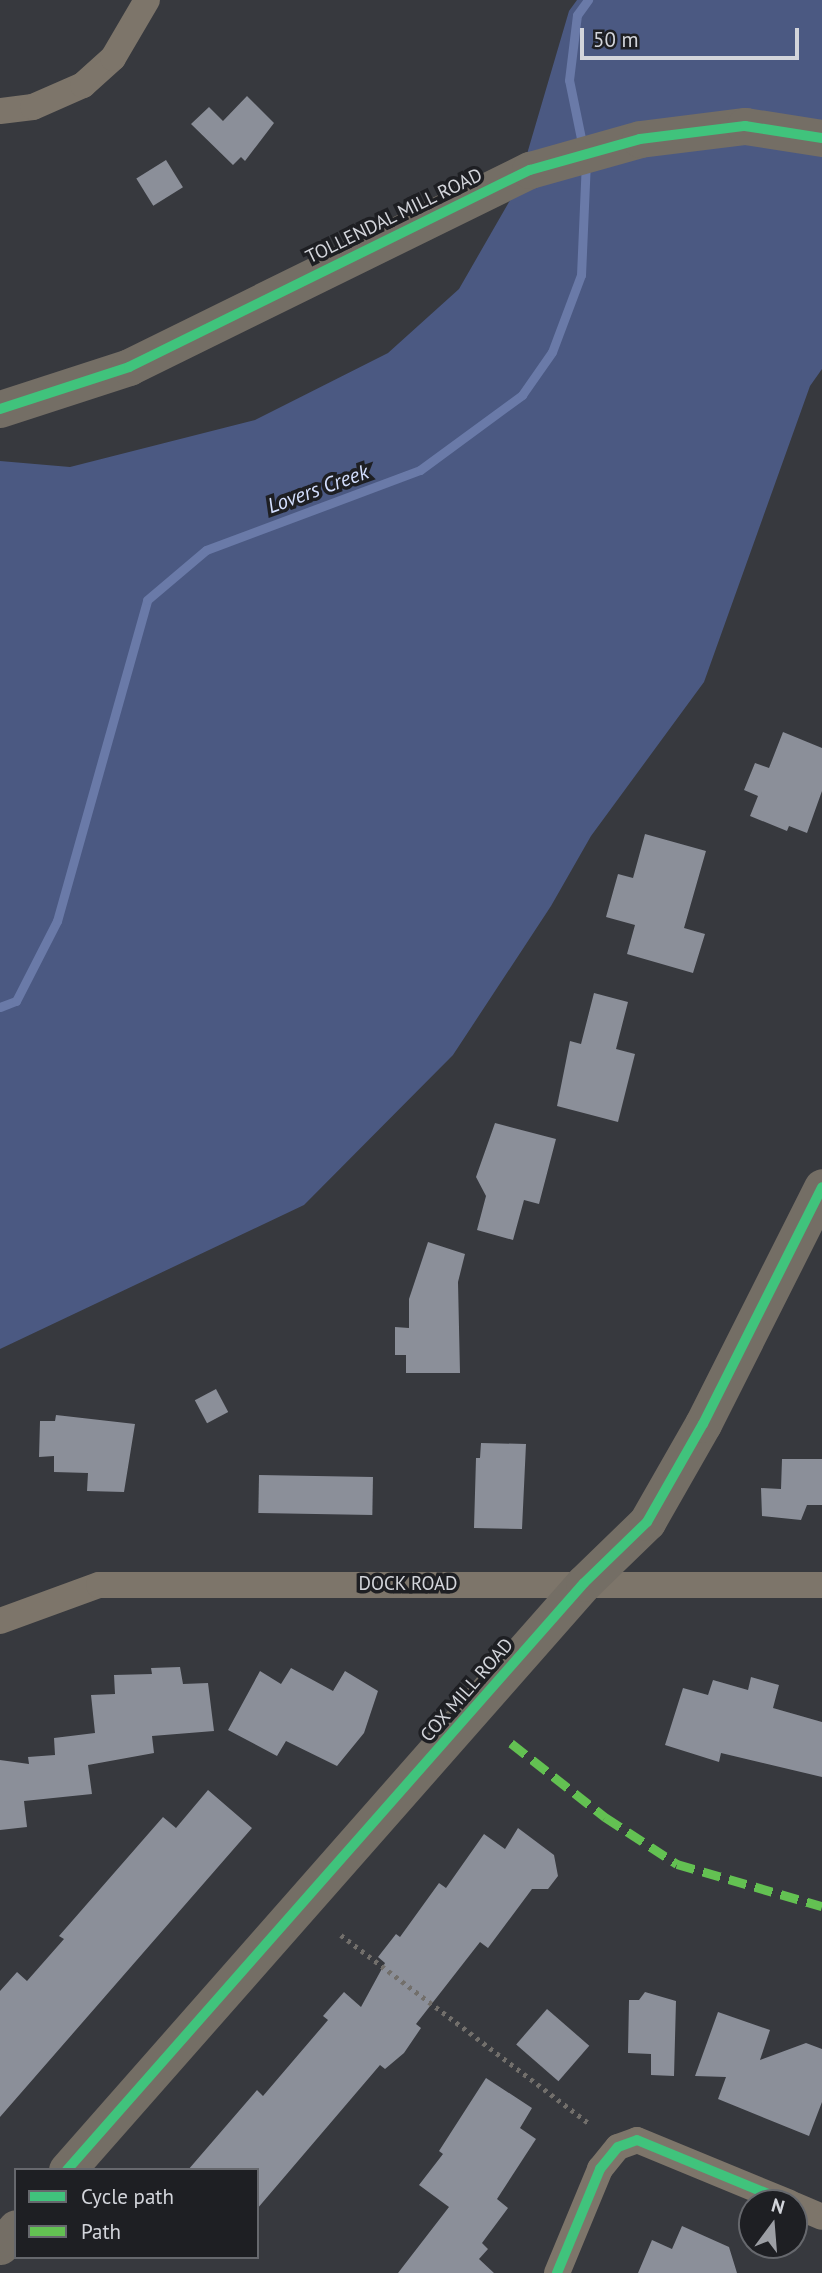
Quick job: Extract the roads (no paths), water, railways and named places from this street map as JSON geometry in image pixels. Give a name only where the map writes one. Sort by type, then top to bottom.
[{"type":"street","points":[[0,111],[33,107],[83,85],[113,58],[147,0]]},
{"type":"street","name":"TOLLENDAL MILL ROAD","points":[[0,409],[129,366],[530,170],[640,139],[745,126],[822,138]]},
{"type":"street","name":"COX MILL ROAD","points":[[69,2168],[584,1583],[647,1522],[704,1424],[822,1187]]},
{"type":"street","name":"DOCK ROAD","points":[[0,1621],[99,1585],[822,1585]]},
{"type":"street","points":[[557,2273],[600,2169],[618,2147],[637,2140],[756,2189]]},
{"type":"street","points":[[0,2246],[14,2230]]},
{"type":"waterway","name":"Lovers Creek","points":[[583,148],[569,80],[577,15],[588,0]]},
{"type":"waterway","name":"Lovers Creek","points":[[0,1007],[16,1001],[57,921],[147,600],[206,550],[420,470],[522,395],[552,352],[581,275],[586,162]]}]
